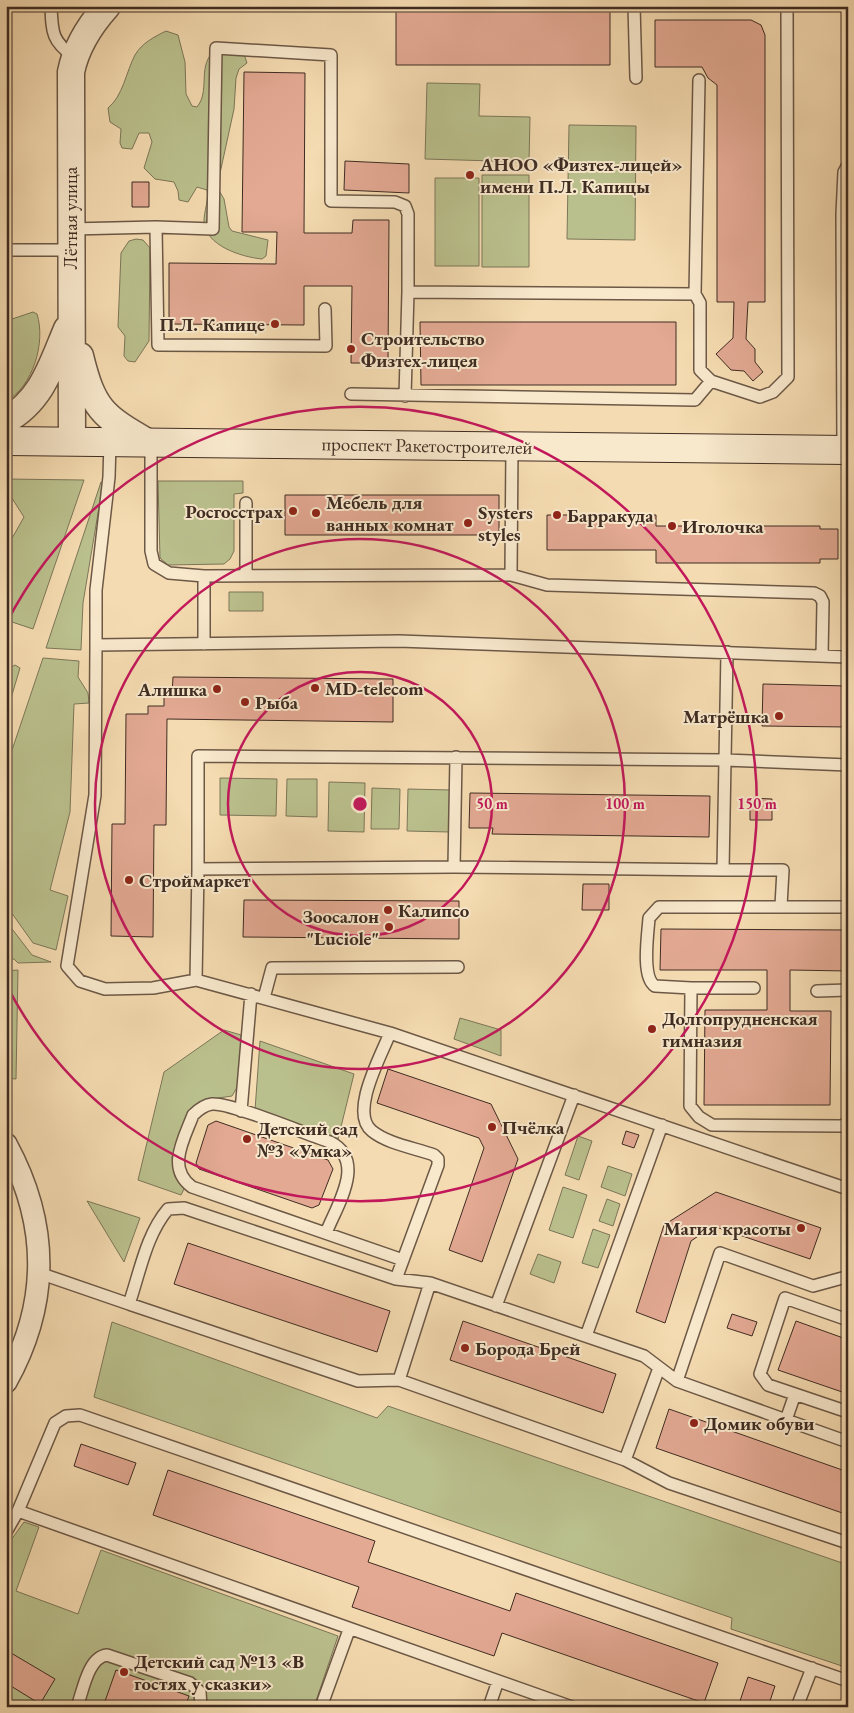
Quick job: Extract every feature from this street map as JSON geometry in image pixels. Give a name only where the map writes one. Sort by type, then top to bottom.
[{"type":"main road","name":"проспект Ракетостроителей","points":[[6,441],[845,450]]},
{"type":"street","name":"Лётная улица","points":[[72,441],[71,72],[74,57],[82,41],[107,6]]},
{"type":"street","points":[[6,420],[26,408],[35,397],[71,321]]},
{"type":"street","points":[[71,321],[87,384],[94,402],[104,414],[150,443]]},
{"type":"street","points":[[6,1144],[27,1189],[34,1214],[38,1239],[39,1273],[38,1291],[29,1332],[6,1382]]},
{"type":"lane","points":[[51,6],[54,38],[61,47],[74,57]]},
{"type":"lane","points":[[634,6],[636,78]]},
{"type":"lane","points":[[699,80],[695,294],[700,303],[700,370],[711,381],[760,397],[773,392],[788,377],[787,6]]},
{"type":"lane","points":[[6,250],[70,239],[156,228],[213,229],[216,48],[331,55],[331,201],[395,202],[405,206],[408,214],[405,396]]},
{"type":"lane","points":[[845,450],[844,172],[848,165]]},
{"type":"lane","points":[[156,228],[158,346],[326,346],[325,309]]},
{"type":"lane","points":[[408,292],[695,294]]},
{"type":"lane","points":[[351,394],[695,400],[711,381]]},
{"type":"lane","points":[[110,442],[109,477],[96,590],[96,795],[67,966],[80,981],[105,989],[153,988],[196,980],[251,994],[390,1033],[848,1189]]},
{"type":"lane","points":[[150,443],[151,551],[154,564],[169,573],[204,576],[510,575],[547,585],[814,593],[820,596],[823,602],[822,656]]},
{"type":"lane","points":[[510,575],[512,446]]},
{"type":"lane","points":[[246,503],[246,576]]},
{"type":"lane","points":[[204,576],[204,644]]},
{"type":"lane","points":[[96,645],[399,641],[848,657]]},
{"type":"lane","points":[[723,870],[728,652]]},
{"type":"lane","points":[[196,980],[198,756],[725,760],[848,765]]},
{"type":"lane","points":[[454,867],[456,757]]},
{"type":"lane","points":[[198,869],[454,867],[783,870],[781,906]]},
{"type":"lane","points":[[754,988],[660,987],[650,983],[648,979],[649,918],[655,909],[664,906],[848,907]]},
{"type":"lane","points":[[264,998],[272,968],[458,967]]},
{"type":"lane","points":[[691,988],[690,1106],[706,1122],[712,1125],[842,1126],[848,1122]]},
{"type":"lane","points":[[817,990],[848,990]]},
{"type":"lane","points":[[240,1111],[251,994]]},
{"type":"lane","points":[[390,1033],[366,1093],[363,1106],[363,1120],[371,1130],[381,1136],[434,1155],[438,1159],[438,1165],[396,1279]]},
{"type":"lane","points":[[496,1306],[574,1095]]},
{"type":"lane","points":[[326,1233],[350,1172],[342,1150],[330,1142],[240,1111],[212,1104],[201,1108],[193,1116],[178,1157],[178,1166],[183,1179],[192,1187],[403,1260]]},
{"type":"lane","points":[[586,1336],[662,1125]]},
{"type":"lane","points":[[720,1145],[727,1125]]},
{"type":"lane","points":[[129,1304],[158,1220],[168,1209],[184,1208],[396,1279],[430,1283],[644,1356],[677,1381],[848,1442]]},
{"type":"lane","points":[[677,1381],[720,1253],[813,1286],[846,1277]]},
{"type":"lane","points":[[39,1273],[358,1381],[399,1380],[625,1460],[669,1483],[848,1543]]},
{"type":"lane","points":[[399,1380],[430,1283]]},
{"type":"lane","points":[[848,1320],[785,1298],[760,1374],[768,1385],[848,1412]]},
{"type":"lane","points":[[625,1460],[659,1368]]},
{"type":"lane","points":[[786,1420],[795,1394]]},
{"type":"lane","points":[[6,1532],[18,1511],[56,1423],[66,1416],[80,1415],[848,1681]]},
{"type":"lane","points":[[18,1511],[349,1630],[572,1707]]},
{"type":"lane","points":[[321,1707],[349,1630]]},
{"type":"lane","points":[[77,1707],[94,1663],[99,1657],[107,1655],[190,1683],[200,1692],[201,1707]]},
{"type":"lane","points":[[797,1707],[812,1668]]},
{"type":"lane","points":[[490,1707],[498,1682]]},
{"type":"green space","points":[[166,31],[178,35],[185,62],[186,94],[192,106],[197,107],[201,101],[206,66],[212,53],[244,54],[247,63],[239,69],[236,78],[234,109],[217,187],[224,199],[229,227],[232,231],[268,240],[266,256],[262,259],[235,253],[226,249],[211,237],[206,230],[204,221],[207,190],[197,187],[188,202],[179,200],[174,182],[155,179],[144,168],[152,142],[149,133],[139,133],[132,149],[122,148],[120,143],[121,129],[110,122],[108,108],[121,90],[135,55],[145,44]]},
{"type":"green space","points":[[427,83],[480,84],[479,116],[530,117],[529,162],[425,159]]},
{"type":"green space","points":[[569,125],[636,126],[635,240],[567,239]]},
{"type":"green space","points":[[482,175],[529,175],[529,267],[482,267]]},
{"type":"green space","points":[[435,178],[479,178],[479,266],[435,266]]},
{"type":"green space","points":[[143,240],[150,248],[149,341],[135,362],[128,361],[124,356],[125,336],[118,327],[121,253],[129,241]]},
{"type":"green space","points":[[33,312],[37,314],[40,337],[35,363],[23,385],[6,401],[6,329],[12,319]]},
{"type":"green space","points":[[6,479],[84,480],[33,629],[6,620],[6,549],[24,517],[6,489]]},
{"type":"green space","points":[[158,481],[243,481],[243,493],[234,494],[234,551],[230,559],[224,564],[168,565],[160,558]]},
{"type":"green space","points":[[101,482],[103,483],[83,603],[81,650],[46,648]]},
{"type":"green space","points":[[229,592],[263,592],[263,611],[229,611]]},
{"type":"green space","points":[[43,658],[79,661],[78,677],[88,693],[89,703],[74,704],[70,812],[50,890],[68,896],[56,950],[33,943],[6,905],[6,768]]},
{"type":"green space","points":[[15,665],[20,668],[6,715],[6,670]]},
{"type":"green space","points":[[220,778],[277,779],[276,816],[220,815]]},
{"type":"green space","points":[[287,779],[317,779],[317,817],[286,816]]},
{"type":"green space","points":[[329,782],[365,783],[364,832],[328,831]]},
{"type":"green space","points":[[372,788],[400,789],[399,829],[371,829]]},
{"type":"green space","points":[[408,789],[451,790],[450,832],[407,831]]},
{"type":"green space","points":[[6,921],[32,955],[51,962],[18,963],[14,959],[6,959]]},
{"type":"green space","points":[[18,970],[16,1079],[6,1078],[6,971]]},
{"type":"green space","points":[[460,1018],[501,1030],[501,1056],[454,1039]]},
{"type":"green space","points":[[224,1030],[241,1035],[239,1084],[232,1096],[212,1099],[188,1113],[172,1157],[175,1177],[184,1189],[181,1195],[138,1180],[164,1072]]},
{"type":"green space","points":[[260,1041],[354,1074],[338,1139],[255,1110]]},
{"type":"green space","points":[[578,1136],[592,1141],[579,1180],[565,1175]]},
{"type":"green space","points":[[608,1166],[632,1174],[625,1196],[601,1187]]},
{"type":"green space","points":[[563,1187],[587,1195],[573,1238],[549,1230]]},
{"type":"green space","points":[[607,1199],[620,1204],[613,1226],[599,1221]]},
{"type":"green space","points":[[87,1201],[140,1218],[124,1262]]},
{"type":"green space","points":[[593,1229],[610,1235],[598,1268],[582,1263]]},
{"type":"green space","points":[[538,1254],[561,1262],[554,1283],[530,1274]]},
{"type":"green space","points":[[112,1322],[377,1418],[388,1406],[848,1565],[848,1668],[731,1629],[732,1618],[94,1397]]},
{"type":"green space","points":[[24,1522],[39,1527],[16,1591],[78,1614],[101,1550],[338,1636],[314,1707],[6,1707],[6,1547]]},
{"type":"building","points":[[396,9],[610,10],[610,65],[396,65]]},
{"type":"building","points":[[655,20],[751,20],[761,25],[765,35],[765,302],[748,302],[746,339],[755,349],[755,362],[763,372],[753,381],[744,371],[731,370],[716,354],[733,338],[734,302],[717,302],[717,85],[708,78],[702,67],[655,67]]},
{"type":"building","points":[[244,72],[305,73],[304,233],[352,233],[353,220],[389,220],[388,363],[351,363],[352,286],[304,286],[304,325],[169,324],[169,263],[276,264],[277,232],[242,232]]},
{"type":"building","points":[[345,161],[409,164],[409,193],[344,190]]},
{"type":"building","points":[[132,182],[149,182],[149,207],[132,207]]},
{"type":"building","points":[[420,322],[676,322],[676,385],[421,385]]},
{"type":"building","points":[[285,495],[499,495],[499,535],[285,535]]},
{"type":"building","points":[[547,515],[656,515],[656,526],[820,526],[820,529],[838,529],[838,559],[820,559],[820,563],[656,563],[656,550],[547,550]]},
{"type":"building","points":[[173,677],[393,679],[393,722],[167,719],[166,825],[154,825],[153,937],[111,936],[112,824],[125,824],[126,714],[148,714],[148,706],[164,706],[164,694],[172,695]]},
{"type":"building","points":[[763,684],[848,686],[848,727],[762,726]]},
{"type":"building","points":[[470,793],[710,796],[709,837],[492,834],[493,828],[469,828]]},
{"type":"building","points":[[750,798],[772,799],[772,820],[750,820]]},
{"type":"building","points":[[583,884],[609,884],[609,910],[582,910]]},
{"type":"building","points":[[244,900],[459,901],[459,939],[243,937]]},
{"type":"building","points":[[661,929],[848,930],[848,971],[790,970],[790,1011],[831,1011],[830,1105],[704,1105],[705,1010],[767,1010],[767,970],[660,970]]},
{"type":"building","points":[[388,1069],[491,1104],[518,1159],[482,1262],[449,1250],[484,1148],[479,1138],[377,1103]]},
{"type":"building","points":[[216,1121],[328,1160],[333,1169],[319,1205],[312,1208],[199,1169],[196,1163],[208,1125]]},
{"type":"building","points":[[626,1131],[639,1135],[634,1148],[622,1144]]},
{"type":"building","points":[[716,1192],[821,1228],[810,1259],[713,1226],[691,1241],[665,1323],[636,1312],[664,1225]]},
{"type":"building","points":[[188,1243],[390,1311],[377,1352],[174,1284]]},
{"type":"building","points":[[732,1314],[757,1322],[752,1336],[727,1328]]},
{"type":"building","points":[[463,1321],[616,1374],[603,1413],[450,1360]]},
{"type":"building","points":[[796,1321],[846,1339],[843,1346],[848,1348],[848,1394],[778,1370]]},
{"type":"building","points":[[669,1409],[848,1472],[848,1515],[656,1448]]},
{"type":"building","points":[[81,1444],[136,1463],[128,1485],[74,1466]]},
{"type":"building","points":[[168,1470],[375,1541],[368,1562],[510,1611],[516,1593],[718,1663],[704,1703],[502,1633],[494,1656],[352,1607],[359,1587],[153,1515]]},
{"type":"building","points":[[6,1650],[55,1679],[40,1704],[6,1683]]},
{"type":"building","points":[[116,1670],[189,1696],[185,1707],[113,1707],[104,1704]]},
{"type":"building","points":[[748,1677],[775,1686],[768,1707],[738,1707]]},
{"type":"place","name":"АНОО «Физтех-лицей» имени П.Л. Капицы","points":[[470,175]]},
{"type":"place","name":"П.Л. Капице","points":[[275,324]]},
{"type":"place","name":"Строительство Физтех-лицея","points":[[351,349]]},
{"type":"place","name":"Росгосстрах","points":[[293,511]]},
{"type":"place","name":"Мебель для ванных комнат","points":[[316,513]]},
{"type":"place","name":"Барракуда","points":[[557,515]]},
{"type":"place","name":"Systers styles","points":[[468,523]]},
{"type":"place","name":"Иголочка","points":[[672,526]]},
{"type":"place","name":"MD-telecom","points":[[315,688]]},
{"type":"place","name":"Алишка","points":[[217,689]]},
{"type":"place","name":"Рыба","points":[[245,702]]},
{"type":"place","name":"Матрёшка","points":[[779,716]]},
{"type":"place","name":"Строймаркет","points":[[129,880]]},
{"type":"place","name":"Калипсо","points":[[388,910]]},
{"type":"place","name":"Зоосалон \"Luciole\"","points":[[389,927]]},
{"type":"place","name":"Долгопрудненская гимназия","points":[[652,1029]]},
{"type":"place","name":"Пчёлка","points":[[492,1127]]},
{"type":"place","name":"Детский сад №3 «Умка»","points":[[247,1139]]},
{"type":"place","name":"Магия красоты","points":[[801,1228]]},
{"type":"place","name":"Борода Брей","points":[[465,1348]]},
{"type":"place","name":"Домик обуви","points":[[694,1423]]},
{"type":"place","name":"Детский сад №13 «В гостях у сказки»","points":[[124,1672]]}]
